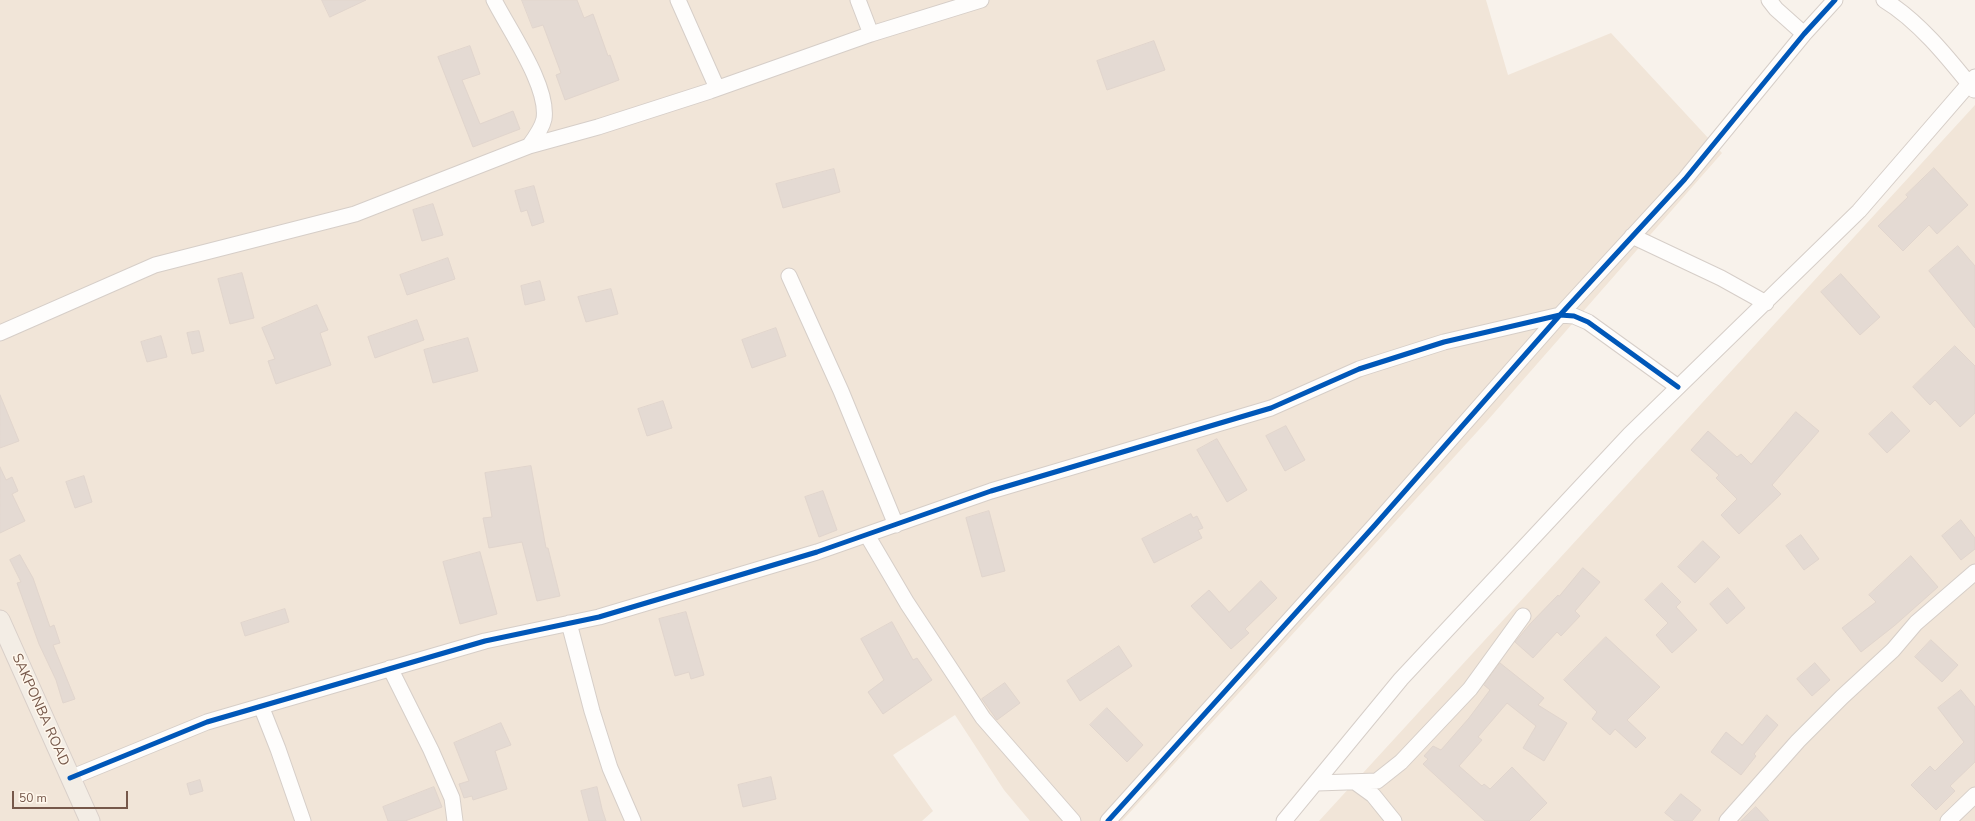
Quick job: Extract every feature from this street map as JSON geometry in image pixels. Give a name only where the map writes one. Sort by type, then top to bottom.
[{"type":"main road","name":"SAKPONBA ROAD","points":[[0,620],[90,821]]},
{"type":"street","points":[[494,0],[531,68],[544,101],[543,120],[529,146]]},
{"type":"street","points":[[678,0],[717,88]]},
{"type":"street","points":[[858,0],[871,34]]},
{"type":"street","points":[[0,333],[155,265],[355,214],[529,146],[598,127],[717,88],[871,34],[981,0]]},
{"type":"street","points":[[1769,0],[1776,9],[1804,34]]},
{"type":"street","points":[[1108,821],[1375,526],[1560,315],[1685,179],[1804,34],[1834,0]]},
{"type":"street","points":[[1284,821],[1317,783],[1401,679],[1630,434],[1859,211],[1973,83],[1897,7],[1884,0]]},
{"type":"street","points":[[1632,236],[1721,278],[1766,303]]},
{"type":"street","points":[[789,276],[841,391],[896,525]]},
{"type":"street","points":[[70,778],[207,722],[485,641],[598,617],[817,552],[991,491],[1271,408],[1359,369],[1444,342],[1560,315],[1574,316],[1588,322],[1678,387]]},
{"type":"street","points":[[867,535],[907,603],[983,718],[1073,821]]},
{"type":"street","points":[[1727,821],[1798,741],[1836,702],[1893,650],[1916,623],[1975,572]]},
{"type":"street","points":[[1317,783],[1376,781],[1401,762],[1470,689],[1523,616]]},
{"type":"street","points":[[569,623],[608,760],[633,821]]},
{"type":"street","points":[[390,668],[431,750],[452,798],[455,821]]},
{"type":"street","points":[[262,706],[303,821]]},
{"type":"street","points":[[1355,782],[1373,795],[1394,821]]},
{"type":"street","points":[[1948,821],[1975,795]]},
{"type":"shaded area","points":[[0,0],[1486,0],[1508,75],[1611,33],[1722,153],[1487,421],[1122,821],[1030,821],[1004,790],[955,715],[893,755],[933,811],[922,821],[0,821]]},
{"type":"shaded area","points":[[1975,105],[1975,821],[1319,821]]},
{"type":"building","points":[[322,0],[366,0],[330,17]]},
{"type":"building","points":[[522,0],[577,0],[584,18],[593,14],[608,56],[610,55],[619,80],[565,100],[556,75],[561,73],[543,25],[533,28]]},
{"type":"building","points":[[1154,41],[1165,70],[1107,90],[1097,61]]},
{"type":"building","points":[[470,46],[480,74],[462,80],[480,124],[513,111],[520,129],[473,147],[438,57]]},
{"type":"building","points":[[1934,168],[1968,205],[1937,234],[1929,225],[1903,251],[1878,226],[1908,197],[1906,195]]},
{"type":"building","points":[[834,169],[840,192],[783,208],[776,184]]},
{"type":"building","points":[[534,186],[544,222],[532,226],[527,210],[521,212],[515,191]]},
{"type":"building","points":[[433,204],[443,235],[422,241],[413,210]]},
{"type":"building","points":[[1958,246],[1975,266],[1975,328],[1929,271]]},
{"type":"building","points":[[448,258],[455,279],[407,295],[400,275]]},
{"type":"building","points":[[242,273],[254,318],[230,324],[218,279]]},
{"type":"building","points":[[1841,274],[1880,317],[1860,335],[1821,292]]},
{"type":"building","points":[[540,281],[545,300],[525,305],[521,286]]},
{"type":"building","points":[[611,289],[618,314],[586,322],[578,297]]},
{"type":"building","points":[[317,305],[328,330],[320,333],[331,365],[276,384],[268,361],[275,359],[262,328]]},
{"type":"building","points":[[417,320],[424,340],[375,358],[368,337]]},
{"type":"building","points":[[776,328],[786,356],[752,368],[742,340]]},
{"type":"building","points":[[199,331],[204,351],[192,354],[187,333]]},
{"type":"building","points":[[161,336],[167,357],[147,362],[141,342]]},
{"type":"building","points":[[468,338],[478,371],[433,383],[424,350]]},
{"type":"building","points":[[1955,346],[1975,366],[1975,413],[1960,427],[1935,400],[1930,405],[1913,387]]},
{"type":"building","points":[[0,395],[19,441],[0,448]]},
{"type":"building","points":[[663,401],[672,428],[647,436],[638,409]]},
{"type":"building","points":[[1796,412],[1819,431],[1772,485],[1781,494],[1739,534],[1721,515],[1737,499],[1716,478],[1719,475],[1691,450],[1708,431],[1737,457],[1741,454],[1751,464]]},
{"type":"building","points":[[1892,412],[1910,431],[1887,453],[1869,434]]},
{"type":"building","points":[[1286,426],[1305,460],[1285,471],[1266,436]]},
{"type":"building","points":[[1217,439],[1247,490],[1227,502],[1197,450]]},
{"type":"building","points":[[531,466],[546,548],[548,548],[560,596],[537,601],[522,542],[489,548],[483,518],[492,517],[485,473]]},
{"type":"building","points":[[0,467],[6,480],[12,477],[18,491],[12,494],[25,521],[0,533]]},
{"type":"building","points":[[84,476],[92,502],[75,508],[66,482]]},
{"type":"building","points":[[823,491],[837,530],[819,537],[805,497]]},
{"type":"building","points":[[989,511],[1005,571],[982,577],[966,518]]},
{"type":"building","points":[[1191,514],[1193,518],[1197,516],[1203,528],[1198,530],[1202,538],[1154,563],[1142,539]]},
{"type":"building","points":[[1961,520],[1975,538],[1975,549],[1961,560],[1942,536]]},
{"type":"building","points":[[1801,535],[1819,559],[1804,570],[1786,546]]},
{"type":"building","points":[[1703,541],[1720,557],[1695,583],[1678,567]]},
{"type":"building","points":[[480,552],[497,614],[460,624],[443,562]]},
{"type":"building","points":[[20,555],[33,578],[50,627],[54,625],[60,643],[53,645],[75,699],[63,703],[56,680],[39,644],[17,583],[21,582],[10,560]]},
{"type":"building","points":[[1911,556],[1938,587],[1894,626],[1861,652],[1842,628],[1876,602],[1869,595]]},
{"type":"building","points":[[1583,568],[1600,582],[1575,611],[1580,616],[1561,636],[1557,632],[1533,658],[1515,642],[1530,624],[1558,595],[1559,596]]},
{"type":"building","points":[[1261,581],[1277,598],[1245,629],[1249,633],[1231,649],[1191,606],[1209,590],[1229,612]]},
{"type":"building","points":[[1662,583],[1681,602],[1676,607],[1697,630],[1672,653],[1656,635],[1668,623],[1645,600]]},
{"type":"building","points":[[1728,588],[1745,608],[1727,624],[1710,604]]},
{"type":"building","points":[[285,609],[289,622],[245,636],[241,623]]},
{"type":"building","points":[[686,612],[704,675],[691,679],[689,672],[675,676],[659,619]]},
{"type":"building","points":[[892,622],[913,660],[917,658],[932,680],[883,714],[868,692],[884,680],[861,639]]},
{"type":"building","points":[[1606,637],[1660,687],[1627,720],[1646,738],[1636,748],[1615,729],[1610,735],[1592,719],[1597,712],[1564,680]]},
{"type":"building","points":[[1931,640],[1958,665],[1942,682],[1915,657]]},
{"type":"building","points":[[1119,646],[1132,666],[1080,701],[1067,681]]},
{"type":"building","points":[[1500,663],[1544,698],[1538,705],[1567,723],[1544,761],[1523,748],[1536,726],[1507,703],[1478,737],[1482,740],[1459,766],[1482,786],[1484,784],[1490,789],[1512,767],[1547,803],[1529,821],[1485,821],[1423,764],[1428,759],[1424,756],[1433,746],[1441,750],[1469,718],[1490,690],[1484,685]]},
{"type":"building","points":[[1815,663],[1830,680],[1812,696],[1797,679]]},
{"type":"building","points":[[1005,683],[1020,703],[997,720],[982,699]]},
{"type":"building","points":[[1961,690],[1975,707],[1975,762],[1950,786],[1955,791],[1936,810],[1911,785],[1930,766],[1935,771],[1964,742],[1938,708]]},
{"type":"building","points":[[1107,708],[1143,745],[1127,762],[1090,725]]},
{"type":"building","points":[[1767,715],[1778,725],[1754,754],[1756,756],[1741,775],[1711,752],[1726,732],[1742,745]]},
{"type":"building","points":[[501,723],[511,745],[495,751],[507,789],[473,800],[472,796],[464,798],[459,784],[469,781],[454,743]]},
{"type":"building","points":[[771,777],[776,799],[743,807],[738,785]]},
{"type":"building","points":[[200,780],[203,791],[190,795],[187,784]]},
{"type":"building","points":[[434,787],[442,807],[405,821],[388,821],[383,807]]},
{"type":"building","points":[[597,787],[606,821],[589,821],[581,791]]},
{"type":"building","points":[[1681,794],[1701,810],[1692,821],[1675,821],[1665,813]]},
{"type":"building","points":[[1756,807],[1769,821],[1741,821]]},
{"type":"cycle path","points":[[1108,821],[1375,525],[1560,315],[1685,179],[1804,34],[1835,0]]},
{"type":"cycle path","points":[[70,778],[207,722],[485,641],[599,617],[817,552],[991,491],[1271,408],[1359,369],[1444,342],[1560,315],[1574,316],[1588,322],[1678,387]]}]
